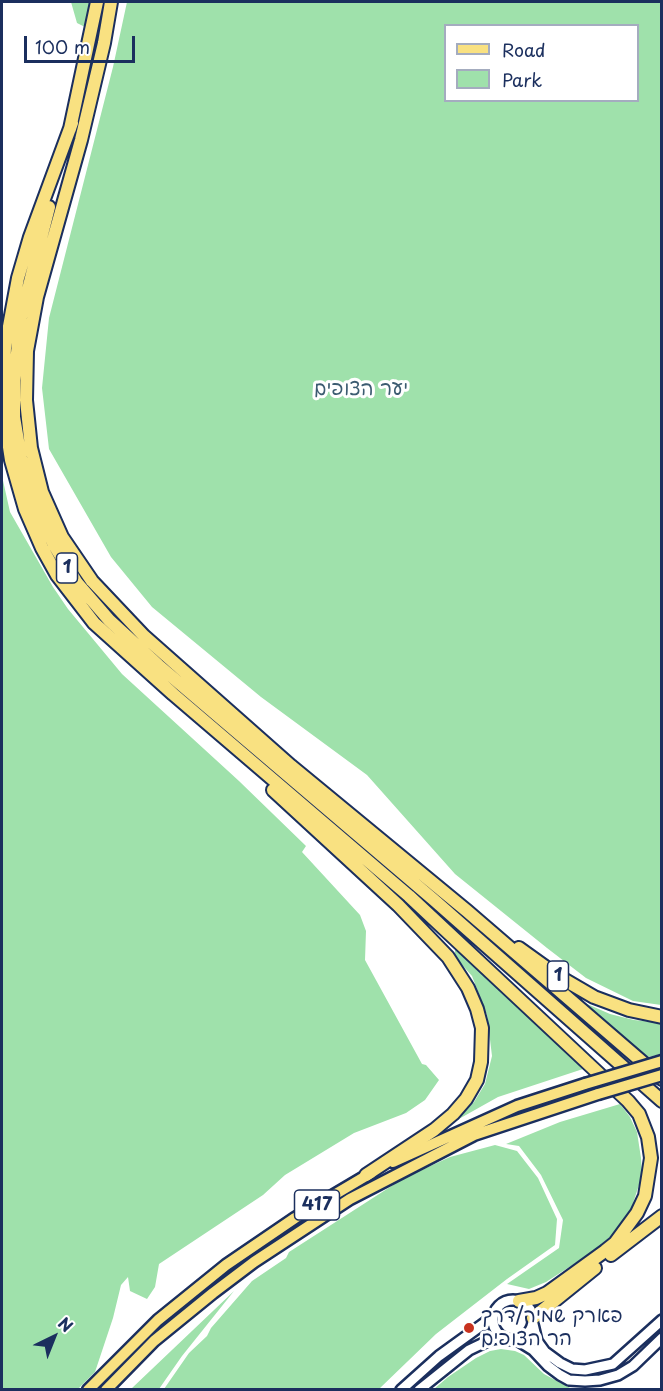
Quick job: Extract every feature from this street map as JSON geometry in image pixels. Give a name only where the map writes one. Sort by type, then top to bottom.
[{"type":"highway","name":"1","points":[[97,2],[72,123],[26,291],[17,345],[14,380],[17,437],[26,480],[42,522],[65,564],[92,602],[141,650],[221,721],[451,915],[662,1101]]},
{"type":"highway","name":"1","points":[[111,2],[92,94],[37,297],[27,351],[25,373],[27,424],[31,448],[42,492],[62,537],[106,599],[126,619],[291,766],[467,911],[558,976],[594,997],[629,1010],[662,1017]]},
{"type":"highway","points":[[72,123],[30,237],[8,322],[3,376],[3,408],[16,483],[32,525],[57,575],[94,623],[173,694],[409,896],[628,1101],[639,1114],[648,1137],[651,1158],[645,1196],[637,1213],[621,1236],[605,1251],[547,1293],[519,1301]]},
{"type":"highway","points":[[173,694],[432,940],[458,972],[477,1009],[482,1028],[482,1062],[477,1080],[466,1099],[434,1130],[366,1175]]},
{"type":"highway","points":[[467,911],[662,1077]]},
{"type":"highway","points":[[533,1321],[662,1216]]},
{"type":"main road","name":"417","points":[[88,1389],[158,1320],[226,1265],[295,1218],[366,1175],[517,1106],[585,1083],[662,1061]]},
{"type":"main road","name":"417","points":[[106,1389],[154,1341],[213,1293],[350,1199],[474,1135],[598,1094],[662,1077]]},
{"type":"main road","points":[[401,1389],[439,1356],[486,1322],[501,1304],[513,1300],[529,1308],[537,1341],[545,1352],[560,1364],[572,1369],[585,1370],[613,1364],[662,1320]]},
{"type":"main road","points":[[494,1314],[494,1327],[503,1337]]},
{"type":"main road","points":[[517,1340],[527,1334],[533,1321]]},
{"type":"main road","points":[[418,1389],[469,1350],[492,1339],[503,1337],[517,1340],[533,1350],[560,1375],[569,1380],[585,1381],[618,1375],[633,1366],[662,1338]]},
{"type":"green space","points":[[71,2],[93,2],[87,28],[77,23]]},
{"type":"green space","name":"יער הצופים","points":[[127,2],[661,2],[661,1005],[633,1001],[586,978],[547,948],[455,874],[367,775],[261,697],[152,607],[111,557],[49,449],[42,388],[49,318],[113,67]]},
{"type":"green space","points":[[2,476],[10,512],[68,609],[122,674],[306,846],[302,852],[360,915],[366,931],[365,960],[422,1064],[426,1065],[439,1080],[425,1100],[406,1113],[354,1133],[285,1175],[263,1195],[159,1264],[155,1287],[147,1299],[130,1291],[128,1277],[121,1285],[95,1372],[78,1389],[2,1389]]},
{"type":"green space","points":[[455,947],[583,1069],[498,1097],[457,1120],[474,1102],[485,1084],[492,1056],[487,1015],[472,976],[455,957]]},
{"type":"green space","points":[[578,1000],[610,1014],[661,1023],[661,1054],[648,1057]]},
{"type":"green space","points":[[620,1104],[630,1117],[637,1132],[642,1176],[631,1209],[619,1229],[594,1251],[546,1282],[529,1289],[507,1284],[559,1248],[563,1220],[541,1175],[519,1146],[506,1144],[560,1122]]},
{"type":"green space","points":[[495,1145],[517,1151],[538,1178],[557,1219],[555,1245],[436,1334],[379,1389],[164,1389],[189,1353],[207,1336],[211,1328],[252,1281],[286,1258],[289,1252],[404,1178],[450,1157]]},
{"type":"green space","points":[[234,1291],[159,1389],[131,1389]]},
{"type":"green space","points":[[501,1349],[524,1355],[544,1374],[572,1389],[434,1389],[476,1358],[490,1351]]},
{"type":"place","name":"פארק שמיר/דרך הר הצופים","points":[[469,1328]]}]
